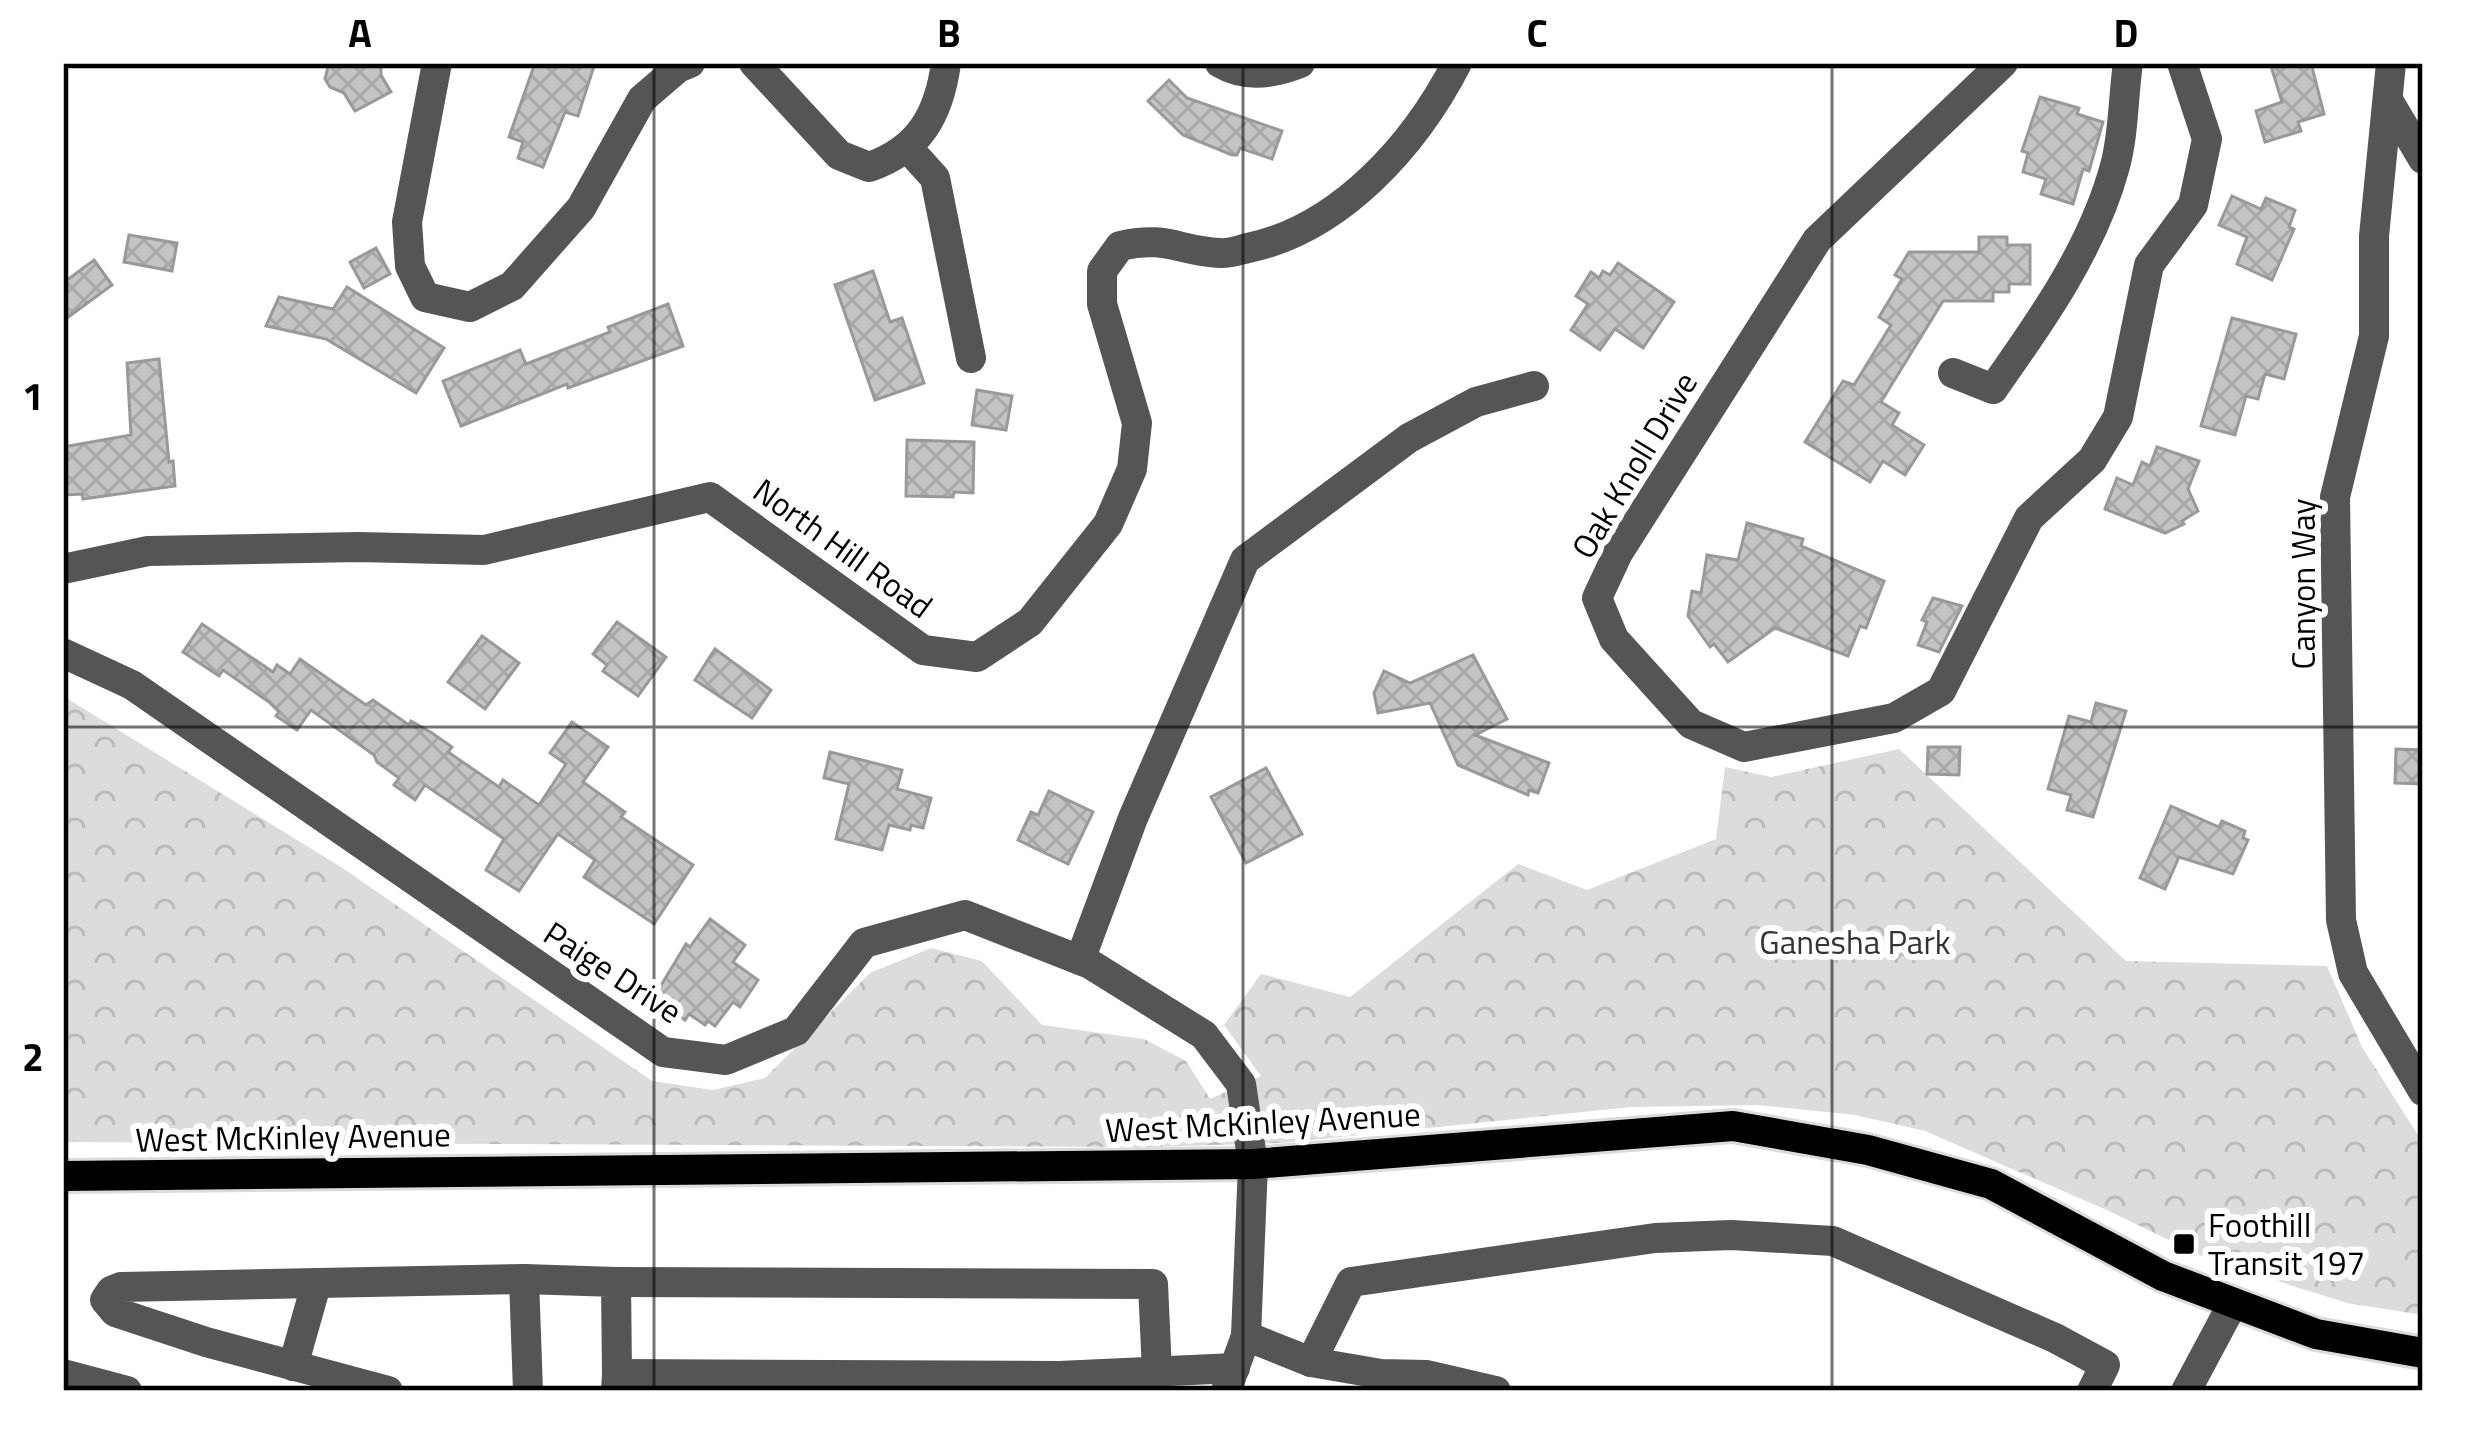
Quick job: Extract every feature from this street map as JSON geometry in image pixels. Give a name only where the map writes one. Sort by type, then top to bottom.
[{"type":"main road","name":"West McKinley Avenue","points":[[63,1176],[1252,1164],[1732,1126],[1868,1150],[1991,1184],[2163,1276],[2316,1334],[2423,1353]]},
{"type":"street","points":[[436,63],[407,221],[410,266],[424,297],[470,307],[512,286],[544,253],[581,208],[642,99],[681,64]]},
{"type":"street","points":[[754,63],[839,155],[869,167],[897,158],[925,130],[946,63]]},
{"type":"street","points":[[1220,63],[1231,69],[1274,73],[1300,63]]},
{"type":"street","name":"North Hill Road","points":[[63,569],[148,551],[484,550],[710,497],[922,650],[977,657],[1030,622],[1108,524],[1132,469],[1137,423],[1102,304],[1102,271],[1120,246],[1151,239],[1222,254],[1277,242],[1330,215],[1394,154],[1438,101],[1457,63]]},
{"type":"street","name":"Oak Knoll Drive","points":[[2003,63],[1817,240],[1618,553],[1597,598],[1614,639],[1691,724],[1744,747],[1894,718],[1941,691],[2029,518],[2092,460],[2118,417],[2149,265],[2193,205],[2207,139],[2182,63]]},
{"type":"street","points":[[1953,373],[1993,389],[2039,325],[2089,234],[2116,164],[2128,63]]},
{"type":"street","name":"Canyon Way","points":[[2391,63],[2374,236],[2374,336],[2336,497],[2342,920],[2353,973],[2423,1091]]},
{"type":"street","points":[[2389,102],[2423,159]]},
{"type":"street","points":[[908,147],[935,178],[971,358]]},
{"type":"street","points":[[1080,960],[1133,818],[1245,560],[1408,438],[1476,402],[1534,386]]},
{"type":"street","name":"Paige Drive","points":[[63,653],[132,685],[663,1052],[726,1060],[796,1031],[863,943],[965,915],[1080,960],[1204,1035],[1240,1084],[1252,1164],[1246,1336],[1231,1379]]},
{"type":"street","points":[[1311,1362],[1351,1282],[1654,1238],[1741,1235],[1833,1241],[1922,1278],[2104,1365],[2092,1391]]},
{"type":"street","points":[[524,1280],[528,1391]]},
{"type":"street","points":[[388,1391],[115,1312],[105,1300],[121,1287],[524,1280],[1153,1284],[1157,1372]]},
{"type":"street","points":[[616,1282],[616,1383],[1059,1384],[1157,1372],[1231,1379]]},
{"type":"street","points":[[293,1366],[316,1285]]},
{"type":"street","points":[[2186,1391],[2233,1303]]},
{"type":"street","points":[[1246,1336],[1311,1362],[1381,1374],[1427,1375],[1496,1391]]},
{"type":"street","points":[[63,1374],[127,1391]]},
{"type":"green space","name":"Ganesha Park","points":[[63,696],[341,867],[652,1081],[713,1090],[765,1078],[870,973],[931,948],[982,961],[1042,1025],[1144,1039],[1186,1061],[1210,1099],[1261,1076],[1224,1025],[1261,974],[1350,997],[1518,864],[1587,890],[1716,839],[1725,767],[1771,777],[1899,749],[2126,961],[2327,966],[2362,1047],[2423,1143],[2423,1315],[2347,1303],[2208,1259],[1925,1131],[1855,1115],[1758,1105],[1632,1107],[1282,1143],[1149,1147],[63,1142]]},
{"type":"building","points":[[329,63],[381,63],[381,75],[391,92],[355,111],[344,93],[325,79]]},
{"type":"building","points":[[535,63],[595,63],[578,116],[565,112],[543,167],[518,158],[523,142],[509,137]]},
{"type":"building","points":[[2270,63],[2311,63],[2324,114],[2298,122],[2301,131],[2265,142],[2256,111],[2282,102]]},
{"type":"building","points":[[1169,80],[1187,98],[1282,131],[1272,159],[1240,148],[1232,155],[1183,135],[1148,101]]},
{"type":"building","points":[[2040,97],[2079,108],[2077,114],[2103,122],[2089,171],[2083,169],[2073,204],[2041,194],[2046,179],[2023,172],[2028,153],[2022,151]]},
{"type":"building","points":[[2232,196],[2261,209],[2266,198],[2295,210],[2289,227],[2294,229],[2272,280],[2237,264],[2247,237],[2219,225]]},
{"type":"building","points":[[129,235],[177,243],[172,271],[124,262]]},
{"type":"building","points":[[1979,237],[2007,237],[2007,245],[2030,245],[2030,284],[2009,284],[2009,292],[1993,292],[1993,301],[1943,301],[1881,402],[1899,413],[1892,425],[1924,445],[1905,475],[1883,461],[1870,482],[1805,442],[1843,381],[1854,385],[1891,325],[1879,317],[1902,279],[1895,275],[1909,252],[1979,252]]},
{"type":"building","points":[[376,248],[390,274],[364,288],[350,262]]},
{"type":"building","points":[[94,260],[112,285],[63,321],[63,283]]},
{"type":"building","points":[[1618,263],[1674,302],[1643,348],[1615,329],[1600,350],[1571,330],[1588,304],[1576,296],[1591,272],[1599,278],[1603,271],[1610,275]]},
{"type":"building","points":[[873,271],[890,322],[902,318],[924,383],[875,400],[835,285]]},
{"type":"building","points":[[347,287],[444,348],[416,393],[326,339],[266,326],[279,297],[333,309]]},
{"type":"building","points":[[668,304],[683,346],[461,426],[443,381],[520,350],[526,364]]},
{"type":"building","points":[[2232,318],[2296,334],[2284,379],[2265,374],[2258,399],[2246,396],[2235,435],[2201,426]]},
{"type":"building","points":[[159,359],[175,486],[83,499],[82,494],[66,495],[63,447],[131,435],[127,363]]},
{"type":"building","points":[[977,390],[1012,396],[1006,430],[972,425]]},
{"type":"building","points":[[907,440],[974,442],[973,493],[906,496]]},
{"type":"building","points":[[2157,447],[2199,461],[2188,489],[2198,511],[2165,533],[2105,509],[2117,478],[2133,485],[2142,462],[2150,466]]},
{"type":"building","points":[[1747,523],[1803,539],[1801,546],[1884,581],[1866,628],[1860,626],[1848,656],[1775,628],[1728,662],[1714,644],[1710,647],[1688,616],[1692,591],[1701,593],[1707,555],[1738,560]]},
{"type":"building","points":[[1933,598],[1962,606],[1939,652],[1918,645],[1927,622],[1922,620]]},
{"type":"building","points":[[617,622],[666,657],[638,696],[603,671],[607,665],[593,654]]},
{"type":"building","points":[[202,624],[273,672],[277,665],[290,674],[300,659],[366,705],[373,700],[409,725],[411,721],[432,733],[452,747],[448,752],[499,787],[503,780],[539,805],[566,764],[550,753],[572,722],[608,747],[583,782],[625,812],[621,817],[693,865],[654,924],[584,877],[595,860],[558,834],[519,891],[486,870],[504,839],[425,785],[415,800],[394,785],[399,778],[374,755],[311,710],[297,730],[276,716],[279,712],[269,702],[223,670],[219,676],[183,652]]},
{"type":"building","points":[[482,636],[519,663],[485,709],[448,682]]},
{"type":"building","points":[[715,649],[771,690],[752,718],[695,680]]},
{"type":"building","points":[[1473,655],[1507,719],[1475,735],[1549,763],[1538,793],[1529,790],[1528,795],[1458,765],[1430,703],[1378,713],[1374,693],[1384,671],[1410,683]]},
{"type":"building","points":[[2096,703],[2126,711],[2093,817],[2067,810],[2071,795],[2048,789],[2069,716],[2091,722]]},
{"type":"building","points":[[1928,747],[1960,747],[1959,775],[1927,774]]},
{"type":"building","points":[[2396,749],[2423,750],[2423,784],[2395,783]]},
{"type":"building","points":[[830,752],[902,770],[897,789],[931,798],[923,828],[889,825],[882,850],[836,839],[849,784],[824,778]]},
{"type":"building","points":[[1266,768],[1302,834],[1246,863],[1211,797]]},
{"type":"building","points":[[1049,791],[1093,812],[1068,864],[1018,840],[1031,812],[1038,815]]},
{"type":"building","points":[[2171,806],[2219,827],[2222,821],[2245,831],[2243,838],[2248,840],[2233,874],[2179,857],[2165,889],[2140,878]]},
{"type":"building","points":[[710,919],[745,945],[733,962],[758,980],[740,1007],[733,1002],[715,1026],[689,1014],[685,1020],[654,997],[686,944],[690,947]]},
{"type":"place","name":"Foothill Transit 197","points":[[2184,1244]]}]
